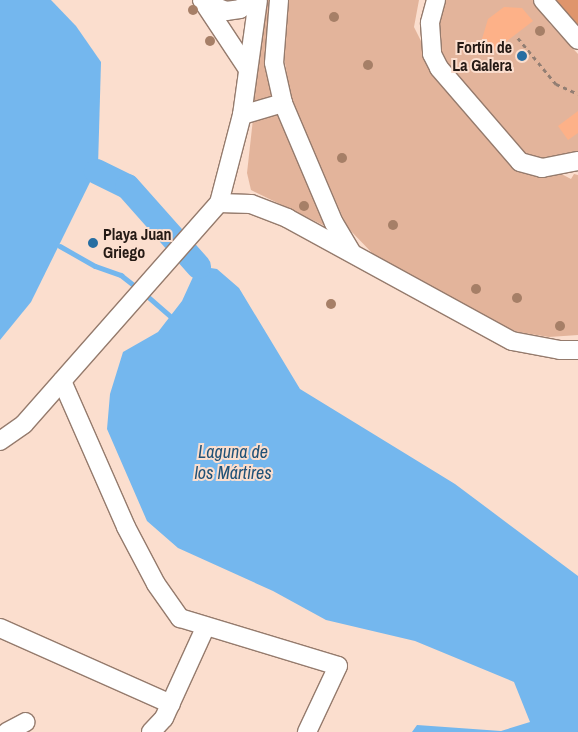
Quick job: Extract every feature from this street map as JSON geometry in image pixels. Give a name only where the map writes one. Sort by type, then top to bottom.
[{"type":"street","points":[[203,1],[226,11],[240,9],[256,0]]},
{"type":"street","points":[[0,441],[24,424],[218,205],[242,115],[256,0]]},
{"type":"street","points":[[279,0],[274,63],[283,103],[334,223],[352,252]]},
{"type":"street","points":[[436,0],[430,24],[432,54],[440,68],[520,162],[542,168],[578,160]]},
{"type":"street","points":[[543,0],[578,40]]},
{"type":"street","points":[[203,1],[247,68]]},
{"type":"street","points":[[242,115],[283,103]]},
{"type":"street","points":[[218,205],[251,204],[288,218],[352,252],[491,332],[512,341],[560,350],[578,350]]},
{"type":"street","points":[[62,382],[126,528],[156,584],[180,618],[205,628],[338,666],[307,732]]},
{"type":"street","points":[[0,628],[171,704]]},
{"type":"street","points":[[151,732],[164,718],[205,628]]},
{"type":"street","points":[[7,732],[26,722]]},
{"type":"path","points":[[518,38],[556,84],[578,94]]},
{"type":"shaded area","points":[[267,0],[273,0],[267,52],[276,101],[253,105]]},
{"type":"shaded area","points":[[287,0],[419,0],[414,27],[429,57],[492,138],[571,179],[574,174],[578,175],[578,335],[549,337],[518,332],[489,321],[375,256],[347,227],[291,99],[283,51]]},
{"type":"shaded area","points":[[444,0],[534,0],[550,24],[578,54],[578,155],[543,161],[527,157],[516,147],[451,71],[441,50],[438,32]]},
{"type":"shaded area","points":[[555,0],[578,0],[578,26],[558,4]]},
{"type":"shaded area","points":[[258,115],[280,115],[325,226],[251,190],[247,173],[253,119]]},
{"type":"water","points":[[0,0],[51,0],[76,26],[101,62],[98,166],[31,302],[0,340]]},
{"type":"water","name":"Laguna de los Mártires","points":[[198,266],[217,269],[239,288],[300,389],[455,484],[578,576],[578,732],[412,732],[417,725],[501,731],[530,722],[514,682],[415,641],[326,620],[273,591],[178,548],[147,521],[107,429],[110,394],[123,352],[158,332],[182,301]]},
{"type":"building","points":[[504,7],[522,8],[533,21],[490,54],[482,39],[488,19]]},
{"type":"building","points":[[578,111],[578,133],[568,140],[558,126]]},
{"type":"waterway","points":[[96,171],[127,186],[198,266]]},
{"type":"waterway","points":[[60,246],[95,266],[121,275],[139,289]]},
{"type":"waterway","points":[[145,294],[170,316]]},
{"type":"place","name":"Fortín de La Galera","points":[[522,56]]},
{"type":"place","name":"Playa Juan Griego","points":[[93,243]]}]
